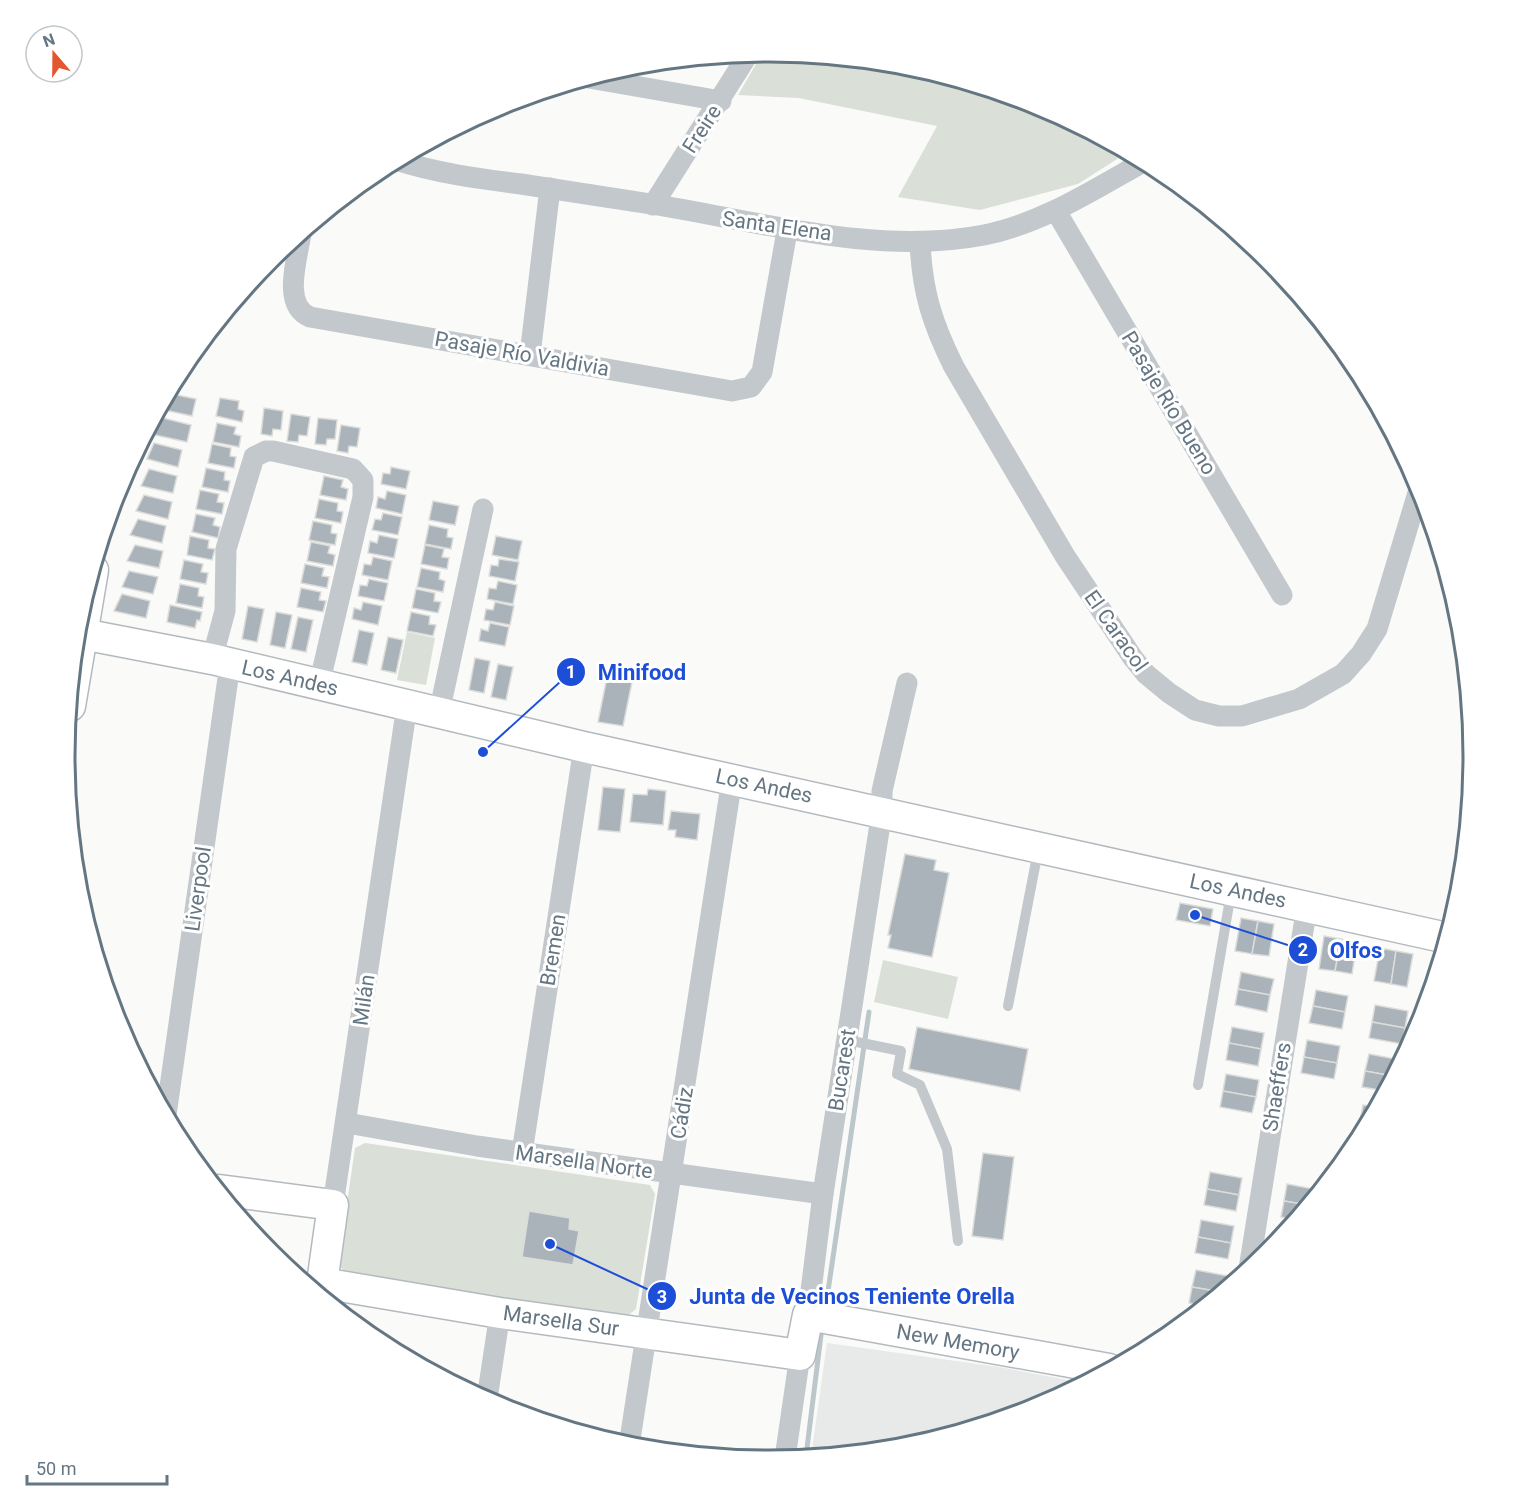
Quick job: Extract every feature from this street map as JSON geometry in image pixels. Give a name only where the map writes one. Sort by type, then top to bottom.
[{"type":"street","name":"Freire","points":[[653,205],[743,63]]},
{"type":"street","points":[[607,81],[721,101]]},
{"type":"street","name":"Santa Elena","points":[[409,163],[479,178],[653,205],[787,231],[920,242],[984,235],[1023,224],[1056,211],[1136,166]]},
{"type":"street","points":[[530,355],[550,189]]},
{"type":"street","name":"Pasaje Río Bueno","points":[[1056,211],[1282,595]]},
{"type":"street","name":"Pasaje Río Valdivia","points":[[299,246],[293,293],[296,306],[310,317],[732,392],[751,387],[762,372],[787,231]]},
{"type":"street","name":"El Caracol","points":[[920,242],[922,276],[928,309],[939,337],[1059,546],[1146,674],[1195,710],[1219,716],[1242,716],[1299,699],[1343,674],[1361,654],[1377,629],[1415,501]]},
{"type":"street","name":"Liverpool","points":[[168,1101],[221,661],[226,549],[251,462],[259,453],[273,451],[353,469],[363,480],[363,497],[319,685]]},
{"type":"street","points":[[439,713],[483,509]]},
{"type":"street","name":"Los Andes","points":[[86,635],[221,661],[584,747],[882,811],[1439,937]]},
{"type":"street","name":"Bucarest","points":[[786,1449],[882,811],[882,791],[907,683]]},
{"type":"street","name":"Milán","points":[[322,1286],[407,705]]},
{"type":"street","name":"Bremen","points":[[522,1153],[584,747]]},
{"type":"street","name":"Cádiz","points":[[631,1435],[732,780]]},
{"type":"street","name":"Shaeffers","points":[[1251,1254],[1307,906]]},
{"type":"street","name":"Marsella Norte","points":[[347,1123],[522,1153],[823,1194]]},
{"type":"street","points":[[230,1191],[333,1205]]},
{"type":"street","name":"Marsella Sur","points":[[327,1290],[800,1355]]},
{"type":"street","points":[[488,1390],[500,1313]]},
{"type":"street","name":"New Memory","points":[[808,1315],[1097,1367]]},
{"type":"lane","points":[[1008,1006],[1039,847]]},
{"type":"lane","points":[[1198,1085],[1232,890]]},
{"type":"lane","points":[[847,1040],[901,1051],[897,1074],[920,1085],[947,1149],[958,1241]]},
{"type":"shaded area","points":[[757,62],[815,63],[860,67],[949,85],[993,98],[1035,114],[1121,157],[1078,184],[980,210],[898,197],[937,126],[799,98],[738,95]]},
{"type":"shaded area","points":[[407,632],[435,638],[426,685],[397,680]]},
{"type":"shaded area","points":[[883,960],[958,977],[948,1019],[874,1002]]},
{"type":"shaded area","points":[[365,1143],[650,1185],[655,1194],[636,1309],[626,1317],[348,1274],[338,1265],[355,1148]]},
{"type":"shaded area","points":[[827,1343],[999,1367],[1071,1380],[993,1413],[949,1426],[860,1444],[812,1448]]},
{"type":"building","points":[[176,395],[196,399],[192,416],[167,410]]},
{"type":"building","points":[[220,398],[239,401],[238,409],[244,411],[242,422],[216,416]]},
{"type":"building","points":[[264,408],[283,411],[281,430],[273,429],[272,436],[261,434]]},
{"type":"building","points":[[291,414],[310,417],[307,436],[299,435],[298,442],[287,441]]},
{"type":"building","points":[[163,418],[191,425],[187,442],[155,435]]},
{"type":"building","points":[[318,418],[337,420],[335,439],[327,439],[326,445],[315,444]]},
{"type":"building","points":[[217,423],[236,427],[234,434],[241,436],[239,447],[213,442]]},
{"type":"building","points":[[341,425],[360,428],[357,447],[349,446],[348,453],[337,451]]},
{"type":"building","points":[[154,443],[182,450],[178,467],[147,459]]},
{"type":"building","points":[[212,444],[231,448],[230,456],[236,457],[234,468],[208,463]]},
{"type":"building","points":[[391,467],[410,471],[406,489],[381,484],[383,473],[390,474]]},
{"type":"building","points":[[206,468],[225,472],[224,480],[230,481],[228,492],[202,487]]},
{"type":"building","points":[[149,469],[177,476],[173,493],[141,486]]},
{"type":"building","points":[[324,476],[343,480],[341,487],[348,489],[346,500],[320,495]]},
{"type":"building","points":[[200,490],[219,494],[217,502],[224,503],[222,514],[196,509]]},
{"type":"building","points":[[387,491],[406,495],[402,514],[376,508],[378,497],[385,499]]},
{"type":"building","points":[[144,495],[172,502],[168,519],[136,511]]},
{"type":"building","points":[[319,499],[338,503],[337,511],[343,512],[341,523],[315,518]]},
{"type":"building","points":[[433,501],[459,506],[455,525],[429,520]]},
{"type":"building","points":[[383,513],[402,517],[398,535],[372,530],[375,519],[381,520]]},
{"type":"building","points":[[196,514],[215,518],[213,525],[220,527],[218,538],[192,532]]},
{"type":"building","points":[[138,519],[166,526],[162,543],[130,535]]},
{"type":"building","points":[[313,521],[332,525],[331,533],[337,534],[335,545],[309,540]]},
{"type":"building","points":[[429,525],[448,529],[447,537],[453,538],[451,549],[425,544]]},
{"type":"building","points":[[379,535],[398,539],[394,558],[368,553],[370,541],[377,543]]},
{"type":"building","points":[[190,536],[209,540],[208,548],[215,549],[212,560],[187,555]]},
{"type":"building","points":[[496,536],[522,541],[518,560],[492,555]]},
{"type":"building","points":[[311,542],[330,546],[328,553],[335,555],[333,566],[307,561]]},
{"type":"building","points":[[135,545],[163,551],[159,568],[127,561]]},
{"type":"building","points":[[425,545],[444,549],[442,557],[449,558],[447,569],[421,564]]},
{"type":"building","points":[[373,557],[392,561],[388,580],[362,575],[364,564],[371,565]]},
{"type":"building","points":[[499,559],[519,562],[515,581],[489,576],[491,565],[498,566]]},
{"type":"building","points":[[184,560],[203,564],[201,572],[208,573],[206,584],[180,579]]},
{"type":"building","points":[[305,564],[324,568],[322,576],[329,577],[327,588],[301,583]]},
{"type":"building","points":[[421,568],[440,572],[439,579],[445,581],[443,592],[417,587]]},
{"type":"building","points":[[129,571],[158,577],[153,594],[122,587]]},
{"type":"building","points":[[369,579],[388,583],[384,601],[358,596],[360,585],[367,586]]},
{"type":"building","points":[[498,581],[517,585],[513,604],[487,599],[489,588],[496,589]]},
{"type":"building","points":[[180,584],[199,588],[198,596],[204,597],[202,608],[176,603]]},
{"type":"building","points":[[301,588],[321,592],[319,600],[326,601],[323,612],[297,607]]},
{"type":"building","points":[[416,589],[435,593],[434,601],[441,602],[438,613],[412,608]]},
{"type":"building","points":[[122,594],[150,601],[146,618],[114,611]]},
{"type":"building","points":[[363,602],[382,606],[378,625],[352,619],[354,608],[361,610]]},
{"type":"building","points":[[495,602],[514,606],[510,625],[484,620],[486,609],[493,610]]},
{"type":"building","points":[[170,605],[202,612],[200,621],[197,620],[195,628],[167,622]]},
{"type":"building","points":[[248,606],[264,609],[257,642],[242,639]]},
{"type":"building","points":[[276,612],[292,615],[285,648],[270,645]]},
{"type":"building","points":[[411,612],[430,616],[429,624],[436,625],[433,636],[407,631]]},
{"type":"building","points":[[298,617],[313,620],[306,652],[291,649]]},
{"type":"building","points":[[490,623],[509,627],[505,646],[479,641],[481,629],[488,631]]},
{"type":"building","points":[[359,630],[374,633],[367,665],[352,662]]},
{"type":"building","points":[[388,637],[403,640],[396,673],[381,670]]},
{"type":"building","points":[[475,658],[490,661],[484,693],[469,690]]},
{"type":"building","points":[[498,664],[513,667],[506,700],[491,697]]},
{"type":"building","points":[[607,677],[632,682],[623,726],[598,722]]},
{"type":"building","points":[[603,787],[625,789],[620,832],[598,830]]},
{"type":"building","points":[[648,789],[666,791],[663,825],[630,822],[633,794],[647,795]]},
{"type":"building","points":[[671,811],[700,814],[697,840],[675,837],[676,830],[668,830]]},
{"type":"building","points":[[905,854],[936,860],[934,870],[949,873],[932,957],[888,948],[891,935],[888,935]]},
{"type":"building","points":[[1180,903],[1213,909],[1210,926],[1176,920]]},
{"type":"building","points":[[1241,918],[1258,921],[1252,954],[1235,951]]},
{"type":"building","points":[[1258,921],[1274,924],[1269,956],[1252,954]]},
{"type":"building","points":[[1324,936],[1341,939],[1335,971],[1319,969]]},
{"type":"building","points":[[1341,939],[1357,942],[1352,974],[1335,971]]},
{"type":"building","points":[[1380,948],[1396,951],[1391,984],[1374,981]]},
{"type":"building","points":[[1396,951],[1413,954],[1407,987],[1391,984]]},
{"type":"building","points":[[1241,972],[1274,979],[1270,995],[1238,989]]},
{"type":"building","points":[[1238,989],[1270,995],[1267,1012],[1235,1005]]},
{"type":"building","points":[[1316,990],[1348,996],[1345,1012],[1313,1006]]},
{"type":"building","points":[[1375,1005],[1408,1011],[1405,1028],[1372,1022]]},
{"type":"building","points":[[1313,1006],[1345,1012],[1342,1029],[1309,1023]]},
{"type":"building","points":[[1372,1022],[1405,1028],[1400,1044],[1369,1038]]},
{"type":"building","points":[[917,1027],[1028,1049],[1020,1091],[909,1069]]},
{"type":"building","points":[[1232,1027],[1264,1033],[1261,1049],[1229,1043]]},
{"type":"building","points":[[1307,1040],[1340,1046],[1337,1063],[1304,1057]]},
{"type":"building","points":[[1229,1043],[1261,1049],[1258,1066],[1226,1060]]},
{"type":"building","points":[[1369,1054],[1394,1059],[1386,1075],[1365,1071]]},
{"type":"building","points":[[1304,1057],[1337,1063],[1334,1079],[1301,1073]]},
{"type":"building","points":[[1365,1071],[1386,1075],[1378,1090],[1362,1087]]},
{"type":"building","points":[[1226,1074],[1259,1080],[1256,1097],[1223,1091]]},
{"type":"building","points":[[1223,1091],[1256,1097],[1252,1113],[1220,1107]]},
{"type":"building","points":[[1363,1105],[1369,1106],[1360,1120]]},
{"type":"building","points":[[983,1153],[1014,1157],[1003,1240],[972,1236]]},
{"type":"building","points":[[1210,1172],[1242,1178],[1239,1195],[1207,1189]]},
{"type":"building","points":[[1287,1184],[1311,1189],[1299,1203],[1284,1201]]},
{"type":"building","points":[[1207,1189],[1239,1195],[1236,1211],[1204,1205]]},
{"type":"building","points":[[1284,1201],[1299,1203],[1286,1218],[1281,1217]]},
{"type":"building","points":[[529,1211],[570,1218],[569,1229],[579,1231],[573,1265],[522,1257]]},
{"type":"building","points":[[1201,1220],[1234,1226],[1231,1243],[1198,1237]]},
{"type":"building","points":[[1198,1237],[1231,1243],[1228,1259],[1195,1253]]},
{"type":"building","points":[[1196,1270],[1228,1276],[1211,1290],[1192,1287]]},
{"type":"building","points":[[1192,1287],[1211,1290],[1194,1304],[1189,1303]]},
{"type":"waterway","points":[[827,1298],[869,1012]]},
{"type":"waterway","points":[[807,1448],[821,1335]]},
{"type":"place","name":"Minifood","points":[[483,752]]},
{"type":"place","name":"Olfos","points":[[1195,915]]},
{"type":"place","name":"Junta de Vecinos Teniente Orella","points":[[550,1244]]}]
